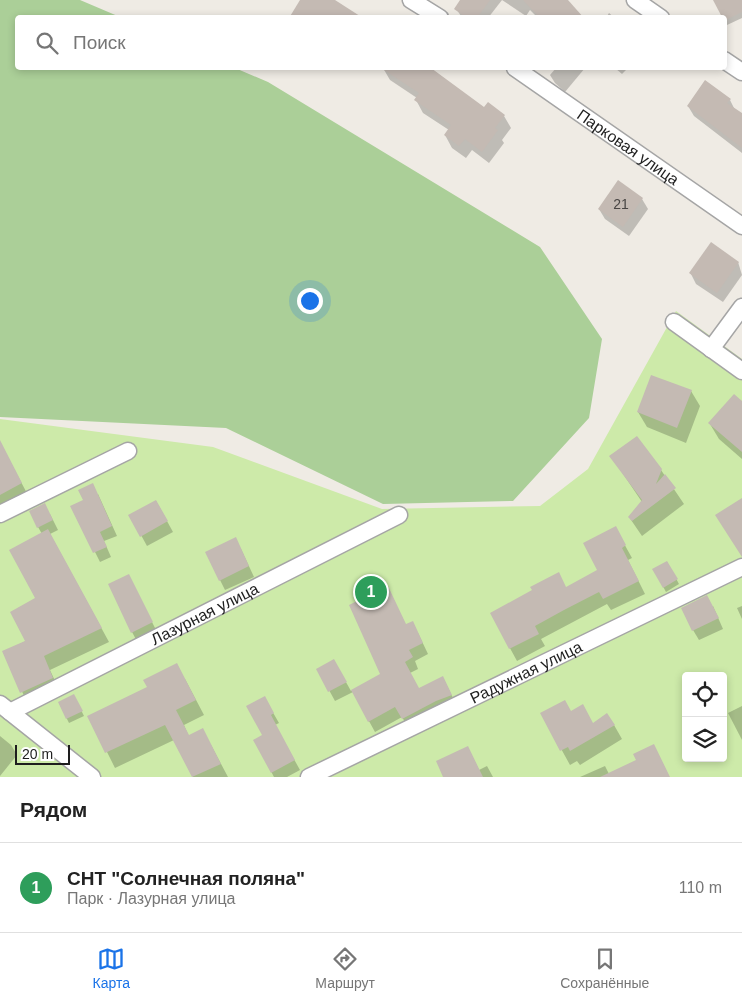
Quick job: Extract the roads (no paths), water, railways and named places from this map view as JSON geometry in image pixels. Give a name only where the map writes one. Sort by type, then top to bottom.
[{"type":"street","points":[[411,0],[435,15]]},
{"type":"street","points":[[635,0],[657,15]]},
{"type":"street","points":[[727,62],[742,72]]},
{"type":"street","name":"Парковая улица","points":[[518,70],[742,226]]},
{"type":"street","points":[[711,349],[742,307]]},
{"type":"street","points":[[674,322],[742,371]]},
{"type":"street","points":[[0,514],[128,451]]},
{"type":"street","name":"Лазурная улица","points":[[5,708],[399,515]]},
{"type":"street","name":"Радужная улица","points":[[309,777],[742,567]]},
{"type":"street","points":[[5,708],[92,777]]},
{"type":"place","name":"СНТ \"Солнечная поляна\"","points":[[371,592]]}]
